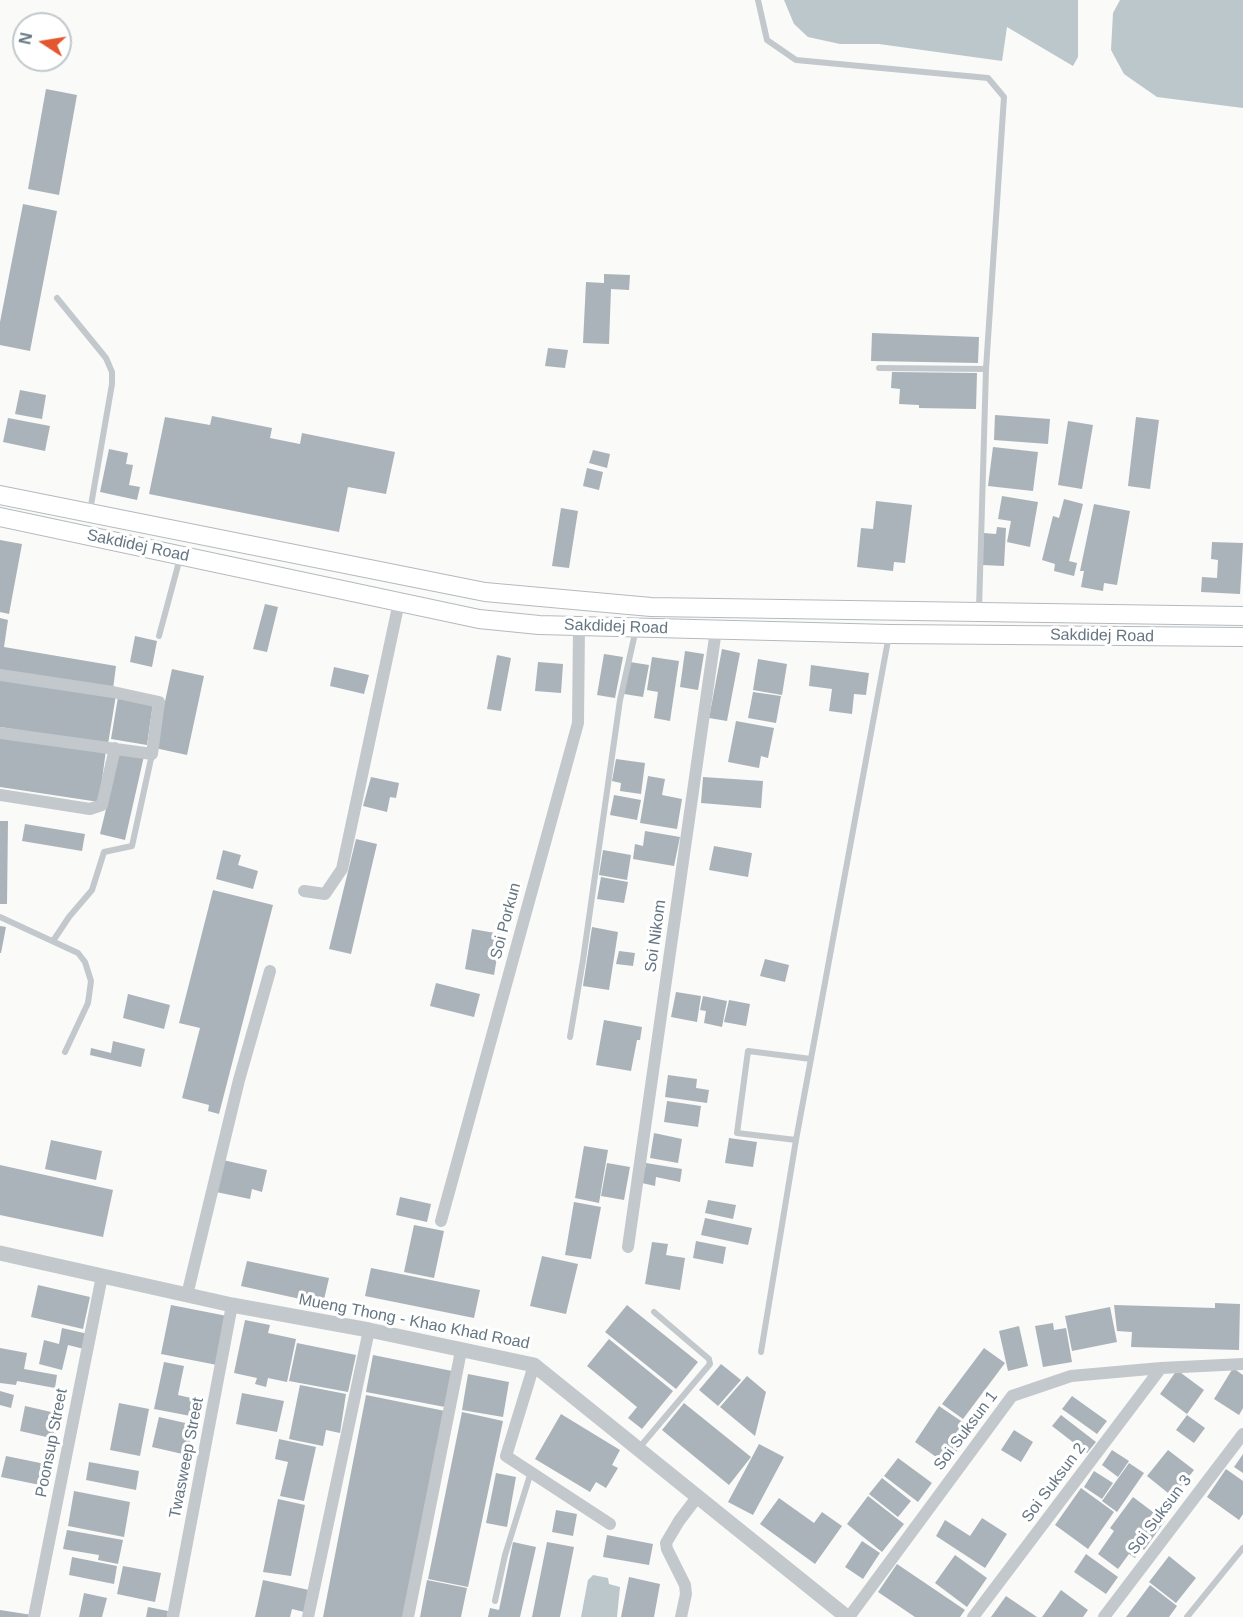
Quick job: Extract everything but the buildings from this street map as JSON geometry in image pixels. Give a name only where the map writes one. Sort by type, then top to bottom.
[{"type":"main road","name":"Sakdidej Road","points":[[0,495],[485,592],[651,607],[1243,616]]},
{"type":"main road","name":"Sakdidej Road","points":[[0,517],[479,619],[539,625],[889,634],[1243,638]]},
{"type":"street","points":[[304,891],[325,894],[342,869],[399,602]]},
{"type":"street","name":"Soi Porkun","points":[[441,1221],[578,723],[579,626]]},
{"type":"street","name":"Soi Nikom","points":[[628,1247],[716,630]]},
{"type":"street","points":[[0,675],[132,695],[159,702],[152,754],[0,733]]},
{"type":"street","points":[[0,795],[90,809],[102,805],[115,748]]},
{"type":"street","points":[[187,1295],[238,1080],[270,971]]},
{"type":"street","name":"Mueng Thong - Khao Khad Road","points":[[0,1252],[232,1305],[369,1330],[534,1365],[848,1617]]},
{"type":"street","name":"Poonsup Street","points":[[34,1617],[102,1276]]},
{"type":"street","name":"Twasweep Street","points":[[173,1617],[232,1305]]},
{"type":"street","points":[[308,1617],[369,1330]]},
{"type":"street","points":[[408,1617],[461,1351]]},
{"type":"street","name":"Soi Suksun 1","points":[[848,1617],[1012,1396],[1071,1376],[1243,1364]]},
{"type":"street","points":[[534,1365],[506,1456],[610,1524]]},
{"type":"street","name":"Soi Suksun 2","points":[[973,1617],[1161,1368]]},
{"type":"street","name":"Soi Suksun 3","points":[[1104,1617],[1243,1434]]},
{"type":"street","points":[[681,1617],[686,1594],[685,1586],[666,1543],[698,1496]]},
{"type":"lane","points":[[758,0],[767,40],[796,60],[988,78],[1004,97],[986,369],[979,613]]},
{"type":"lane","points":[[57,298],[106,358],[112,372],[112,384],[90,514]]},
{"type":"lane","points":[[879,368],[986,369]]},
{"type":"lane","points":[[159,636],[180,555]]},
{"type":"lane","points":[[570,1037],[620,700],[636,629]]},
{"type":"lane","points":[[761,1352],[796,1140],[889,634]]},
{"type":"lane","points":[[53,941],[69,917],[92,890],[104,852],[132,846],[152,754]]},
{"type":"lane","points":[[0,917],[78,953],[85,962],[91,981],[88,1003],[65,1052]]},
{"type":"lane","points":[[796,1140],[737,1133],[748,1051],[811,1059]]},
{"type":"lane","points":[[639,1449],[710,1364],[709,1359],[654,1312]]},
{"type":"lane","points":[[495,1601],[505,1555],[531,1472]]},
{"type":"lane","points":[[1187,1617],[1243,1548]]},
{"type":"shaded area","points":[[784,0],[1078,0],[1078,57],[1073,66],[1007,27],[1002,61],[879,44],[840,44],[808,37],[794,24]]},
{"type":"shaded area","points":[[1120,0],[1243,0],[1243,108],[1157,97],[1124,74],[1111,50],[1113,13]]},
{"type":"shaded area","points":[[593,1575],[608,1578],[609,1584],[620,1587],[617,1617],[581,1617],[588,1580]]}]
